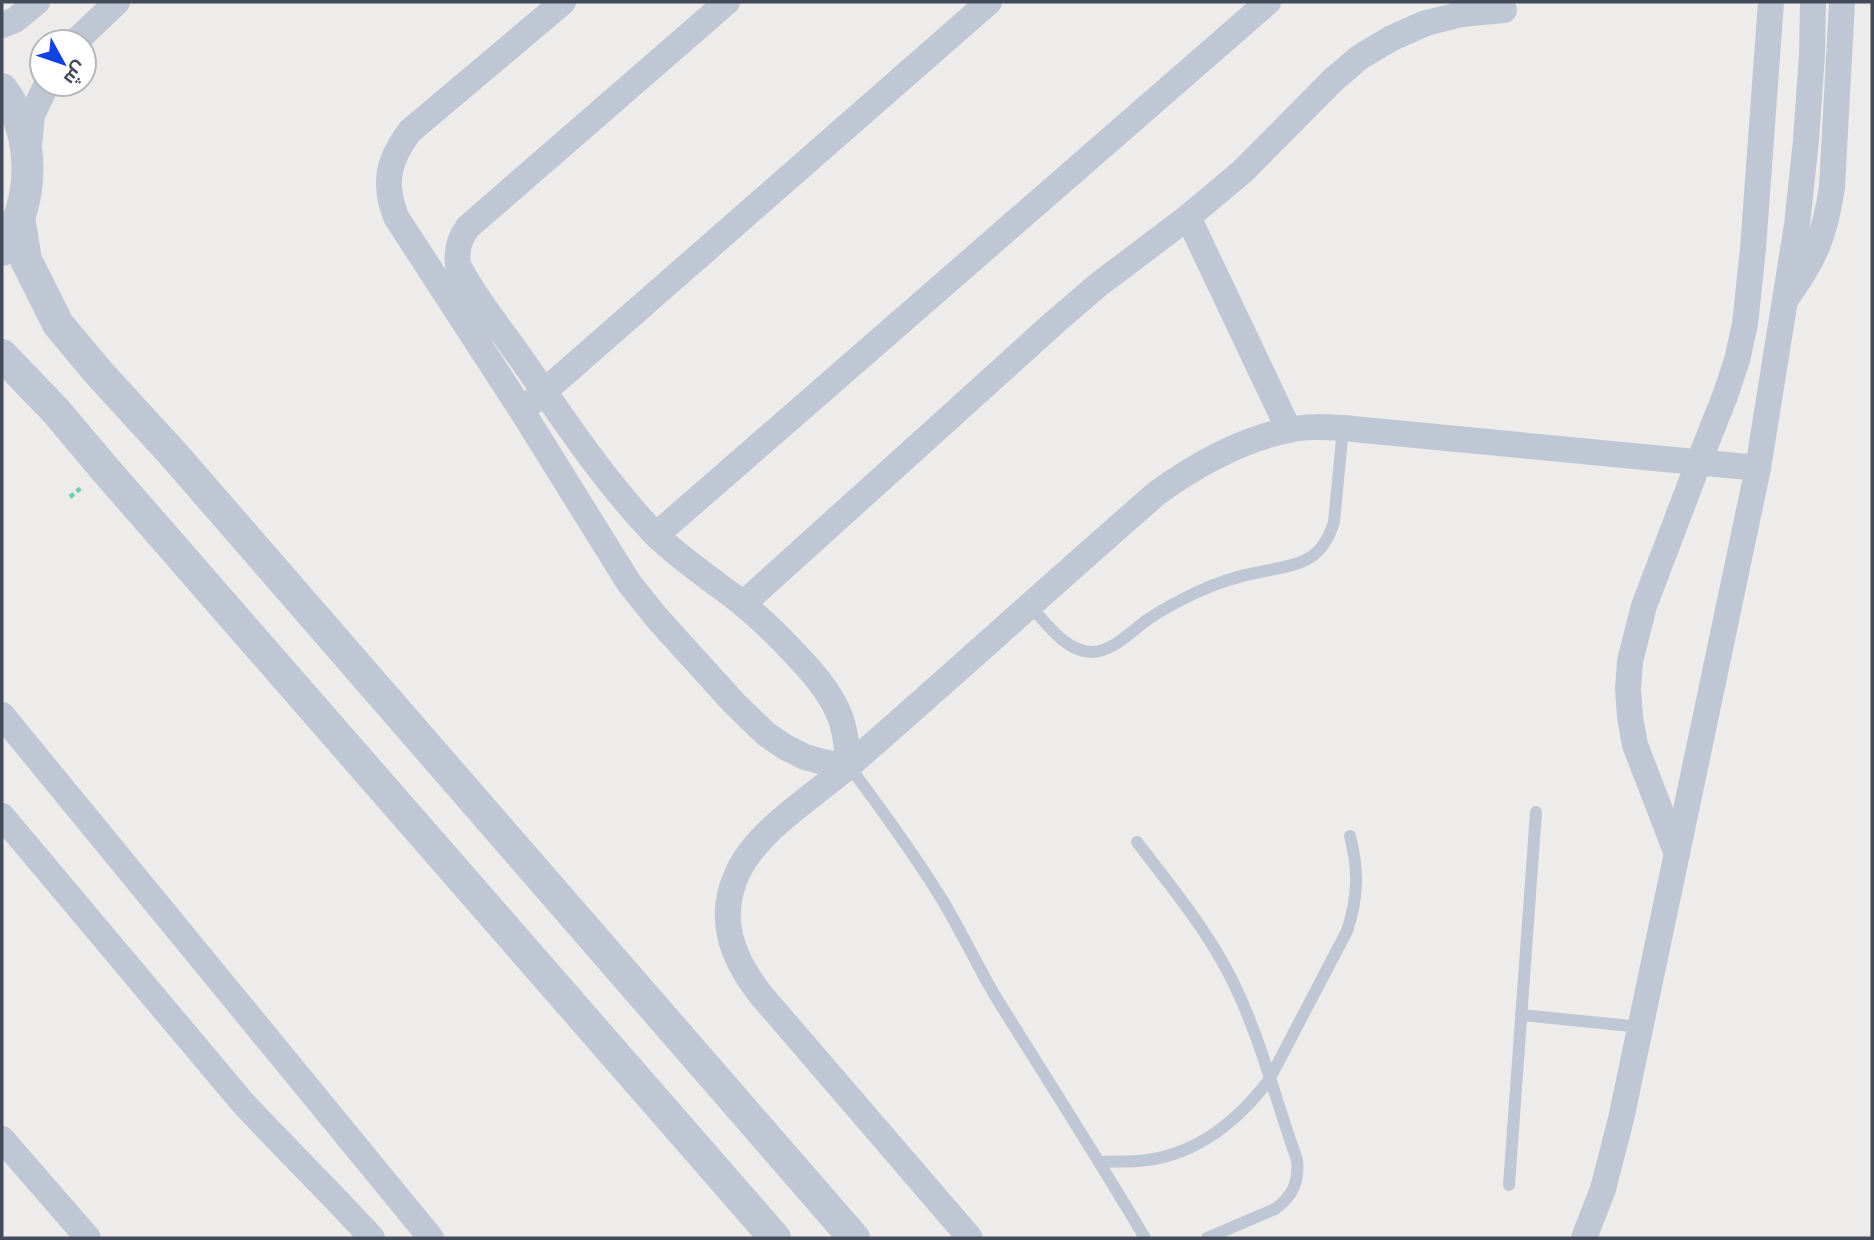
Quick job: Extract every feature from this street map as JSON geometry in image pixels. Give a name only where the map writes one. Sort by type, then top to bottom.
[{"type":"street","points":[[2,25],[15,20],[37,2]]},
{"type":"street","points":[[90,28],[117,2]]},
{"type":"street","points":[[564,2],[410,131],[398,146],[391,164],[388,182],[390,201],[396,217],[522,411],[629,583],[657,618],[734,704],[766,734],[805,757],[849,766]]},
{"type":"street","points":[[727,2],[468,227],[461,235],[456,254],[462,273],[595,464],[656,535],[743,604],[796,654],[819,680],[832,699],[841,720],[849,766]]},
{"type":"street","points":[[522,411],[989,2]]},
{"type":"street","points":[[656,535],[1268,2]]},
{"type":"street","points":[[1677,854],[1635,745],[1628,689],[1630,661],[1644,606],[1725,396],[1745,324],[1771,2]]},
{"type":"street","points":[[1584,1238],[1593,1225],[1611,1160],[1758,468],[1797,225],[1806,140],[1813,2]]},
{"type":"street","points":[[1783,303],[1812,260],[1822,237],[1828,212],[1832,187],[1842,2]]},
{"type":"street","points":[[743,604],[1055,321],[1243,171],[1332,80],[1360,57],[1392,37],[1426,23],[1462,14],[1504,10]]},
{"type":"street","points":[[2,89],[21,128],[28,166]]},
{"type":"street","points":[[2,250],[10,239],[26,192],[32,115],[40,98]]},
{"type":"street","points":[[1188,216],[1289,430]]},
{"type":"street","points":[[19,217],[26,260],[58,324],[854,1238]]},
{"type":"street","points":[[2,355],[55,410],[775,1238]]},
{"type":"street","points":[[970,1238],[761,995],[738,961],[732,945],[728,911],[731,893],[737,873],[748,854],[778,824],[849,766],[1157,493],[1210,458],[1238,445],[1289,430],[1342,428],[1758,468]]},
{"type":"street","points":[[2,715],[431,1238]]},
{"type":"street","points":[[2,816],[243,1103],[372,1238]]},
{"type":"street","points":[[2,1139],[88,1238]]},
{"type":"lane","points":[[1029,605],[1070,646],[1090,652],[1100,651],[1118,642],[1172,604],[1200,591],[1248,575],[1300,563],[1312,557],[1322,548],[1334,522],[1342,428]]},
{"type":"lane","points":[[849,766],[915,858],[996,996],[1145,1238]]},
{"type":"lane","points":[[1509,1185],[1536,812]]},
{"type":"lane","points":[[1100,1161],[1141,1161],[1196,1145],[1238,1117],[1269,1080],[1348,932],[1357,888],[1355,853],[1350,836]]},
{"type":"lane","points":[[1136,842],[1188,909],[1228,972],[1244,1006],[1297,1160],[1296,1183],[1284,1202],[1275,1209],[1207,1238]]},
{"type":"lane","points":[[1521,1015],[1641,1027]]}]
